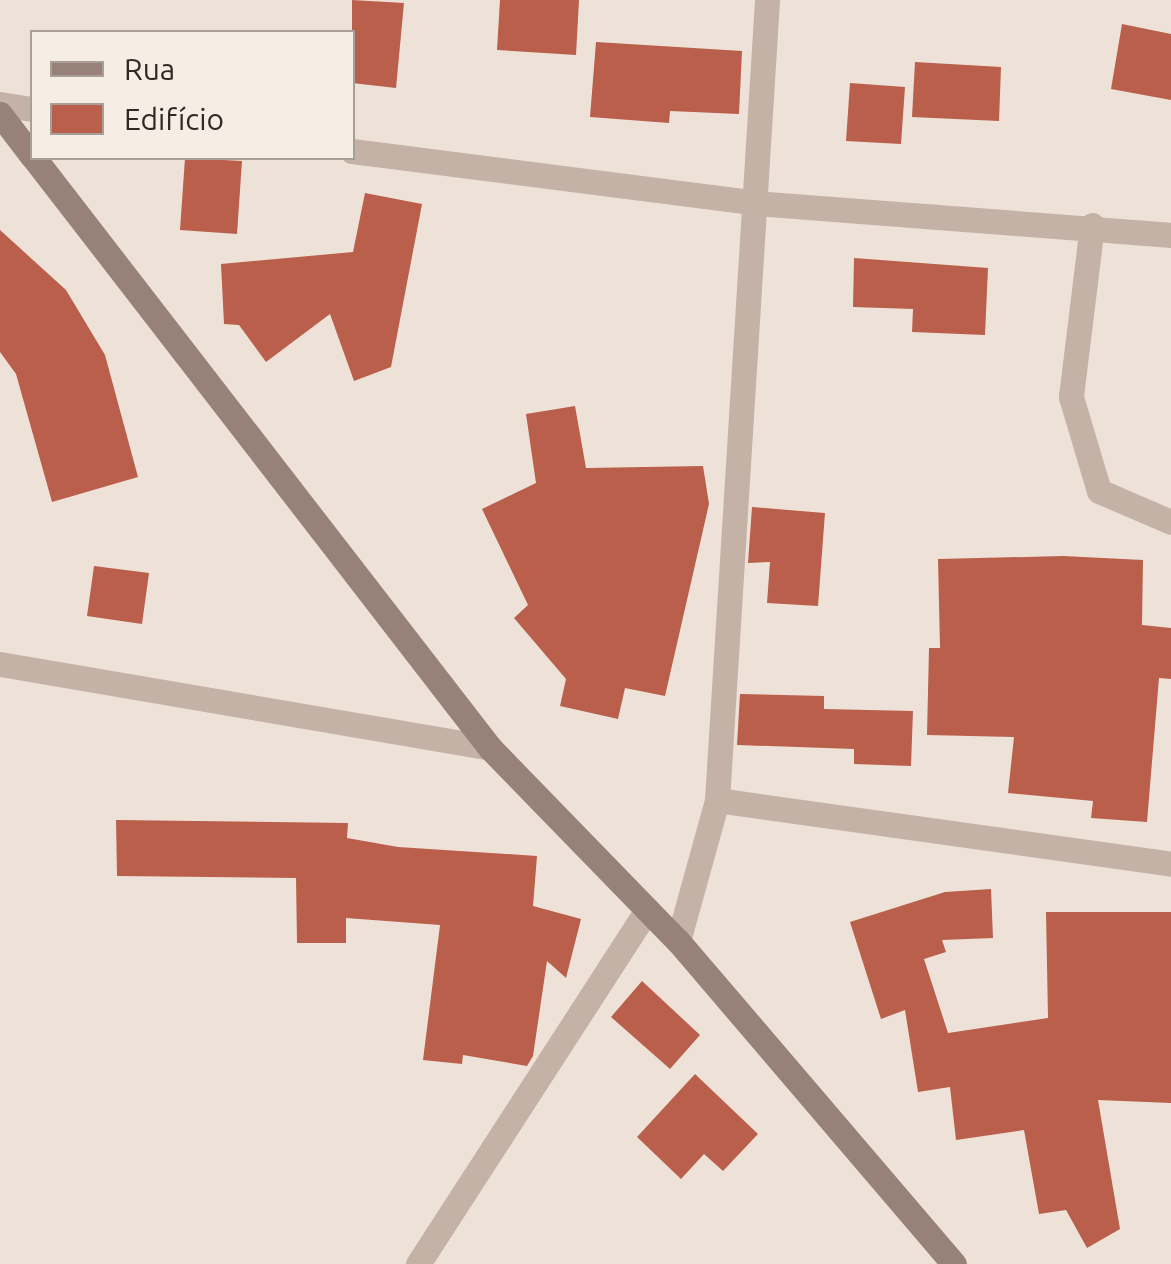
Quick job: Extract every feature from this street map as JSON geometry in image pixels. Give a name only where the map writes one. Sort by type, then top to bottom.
[{"type":"main road","points":[[0,114],[30,153]]},
{"type":"main road","points":[[35,160],[490,748],[644,914],[678,941],[954,1264]]},
{"type":"street","points":[[678,941],[717,800],[768,0]]},
{"type":"street","points":[[0,104],[30,109]]},
{"type":"street","points":[[355,150],[756,204],[1092,225],[1171,234]]},
{"type":"street","points":[[1092,225],[1071,397],[1099,491],[1171,522]]},
{"type":"street","points":[[0,664],[490,748]]},
{"type":"street","points":[[717,800],[1171,864]]},
{"type":"street","points":[[418,1264],[644,914]]},
{"type":"building","points":[[352,0],[404,3],[396,88],[355,83]]},
{"type":"building","points":[[500,0],[579,0],[576,55],[497,50]]},
{"type":"building","points":[[1122,24],[1171,34],[1171,100],[1111,89]]},
{"type":"building","points":[[596,42],[742,51],[739,114],[670,111],[669,123],[590,117]]},
{"type":"building","points":[[915,62],[1001,67],[999,121],[912,117]]},
{"type":"building","points":[[850,83],[905,87],[901,144],[846,141]]},
{"type":"building","points":[[185,160],[242,161],[237,234],[180,230]]},
{"type":"building","points":[[365,193],[422,204],[391,367],[354,381],[330,314],[266,362],[239,325],[224,324],[221,264],[353,252]]},
{"type":"building","points":[[0,230],[66,290],[105,355],[138,477],[52,502],[16,374],[0,352]]},
{"type":"building","points":[[854,258],[988,268],[985,335],[912,332],[913,309],[853,307]]},
{"type":"building","points":[[575,406],[586,468],[703,466],[709,504],[665,696],[625,688],[618,719],[560,706],[566,679],[514,618],[528,605],[482,509],[536,483],[526,414]]},
{"type":"building","points":[[752,507],[825,513],[818,606],[767,603],[770,562],[748,563]]},
{"type":"building","points":[[1063,556],[1143,560],[1142,625],[1171,628],[1171,679],[1159,678],[1147,822],[1091,818],[1093,801],[1008,793],[1014,737],[927,735],[929,648],[940,648],[938,559]]},
{"type":"building","points":[[94,566],[149,573],[142,624],[87,616]]},
{"type":"building","points":[[740,694],[824,696],[824,709],[913,711],[911,766],[854,764],[854,749],[737,745]]},
{"type":"building","points":[[116,820],[348,823],[347,838],[398,847],[537,856],[533,906],[581,919],[566,978],[547,961],[533,1056],[527,1066],[463,1055],[462,1064],[423,1060],[440,925],[346,918],[346,943],[297,943],[296,878],[117,876]]},
{"type":"building","points":[[991,889],[993,938],[942,940],[946,952],[924,959],[948,1033],[1048,1018],[1046,912],[1171,912],[1171,1103],[1098,1100],[1120,1229],[1087,1248],[1066,1210],[1039,1214],[1024,1130],[956,1140],[950,1087],[918,1092],[905,1010],[881,1019],[850,922],[945,892]]},
{"type":"building","points":[[642,981],[700,1035],[670,1069],[611,1017]]},
{"type":"building","points":[[695,1074],[758,1134],[723,1171],[704,1154],[681,1179],[637,1137]]}]
